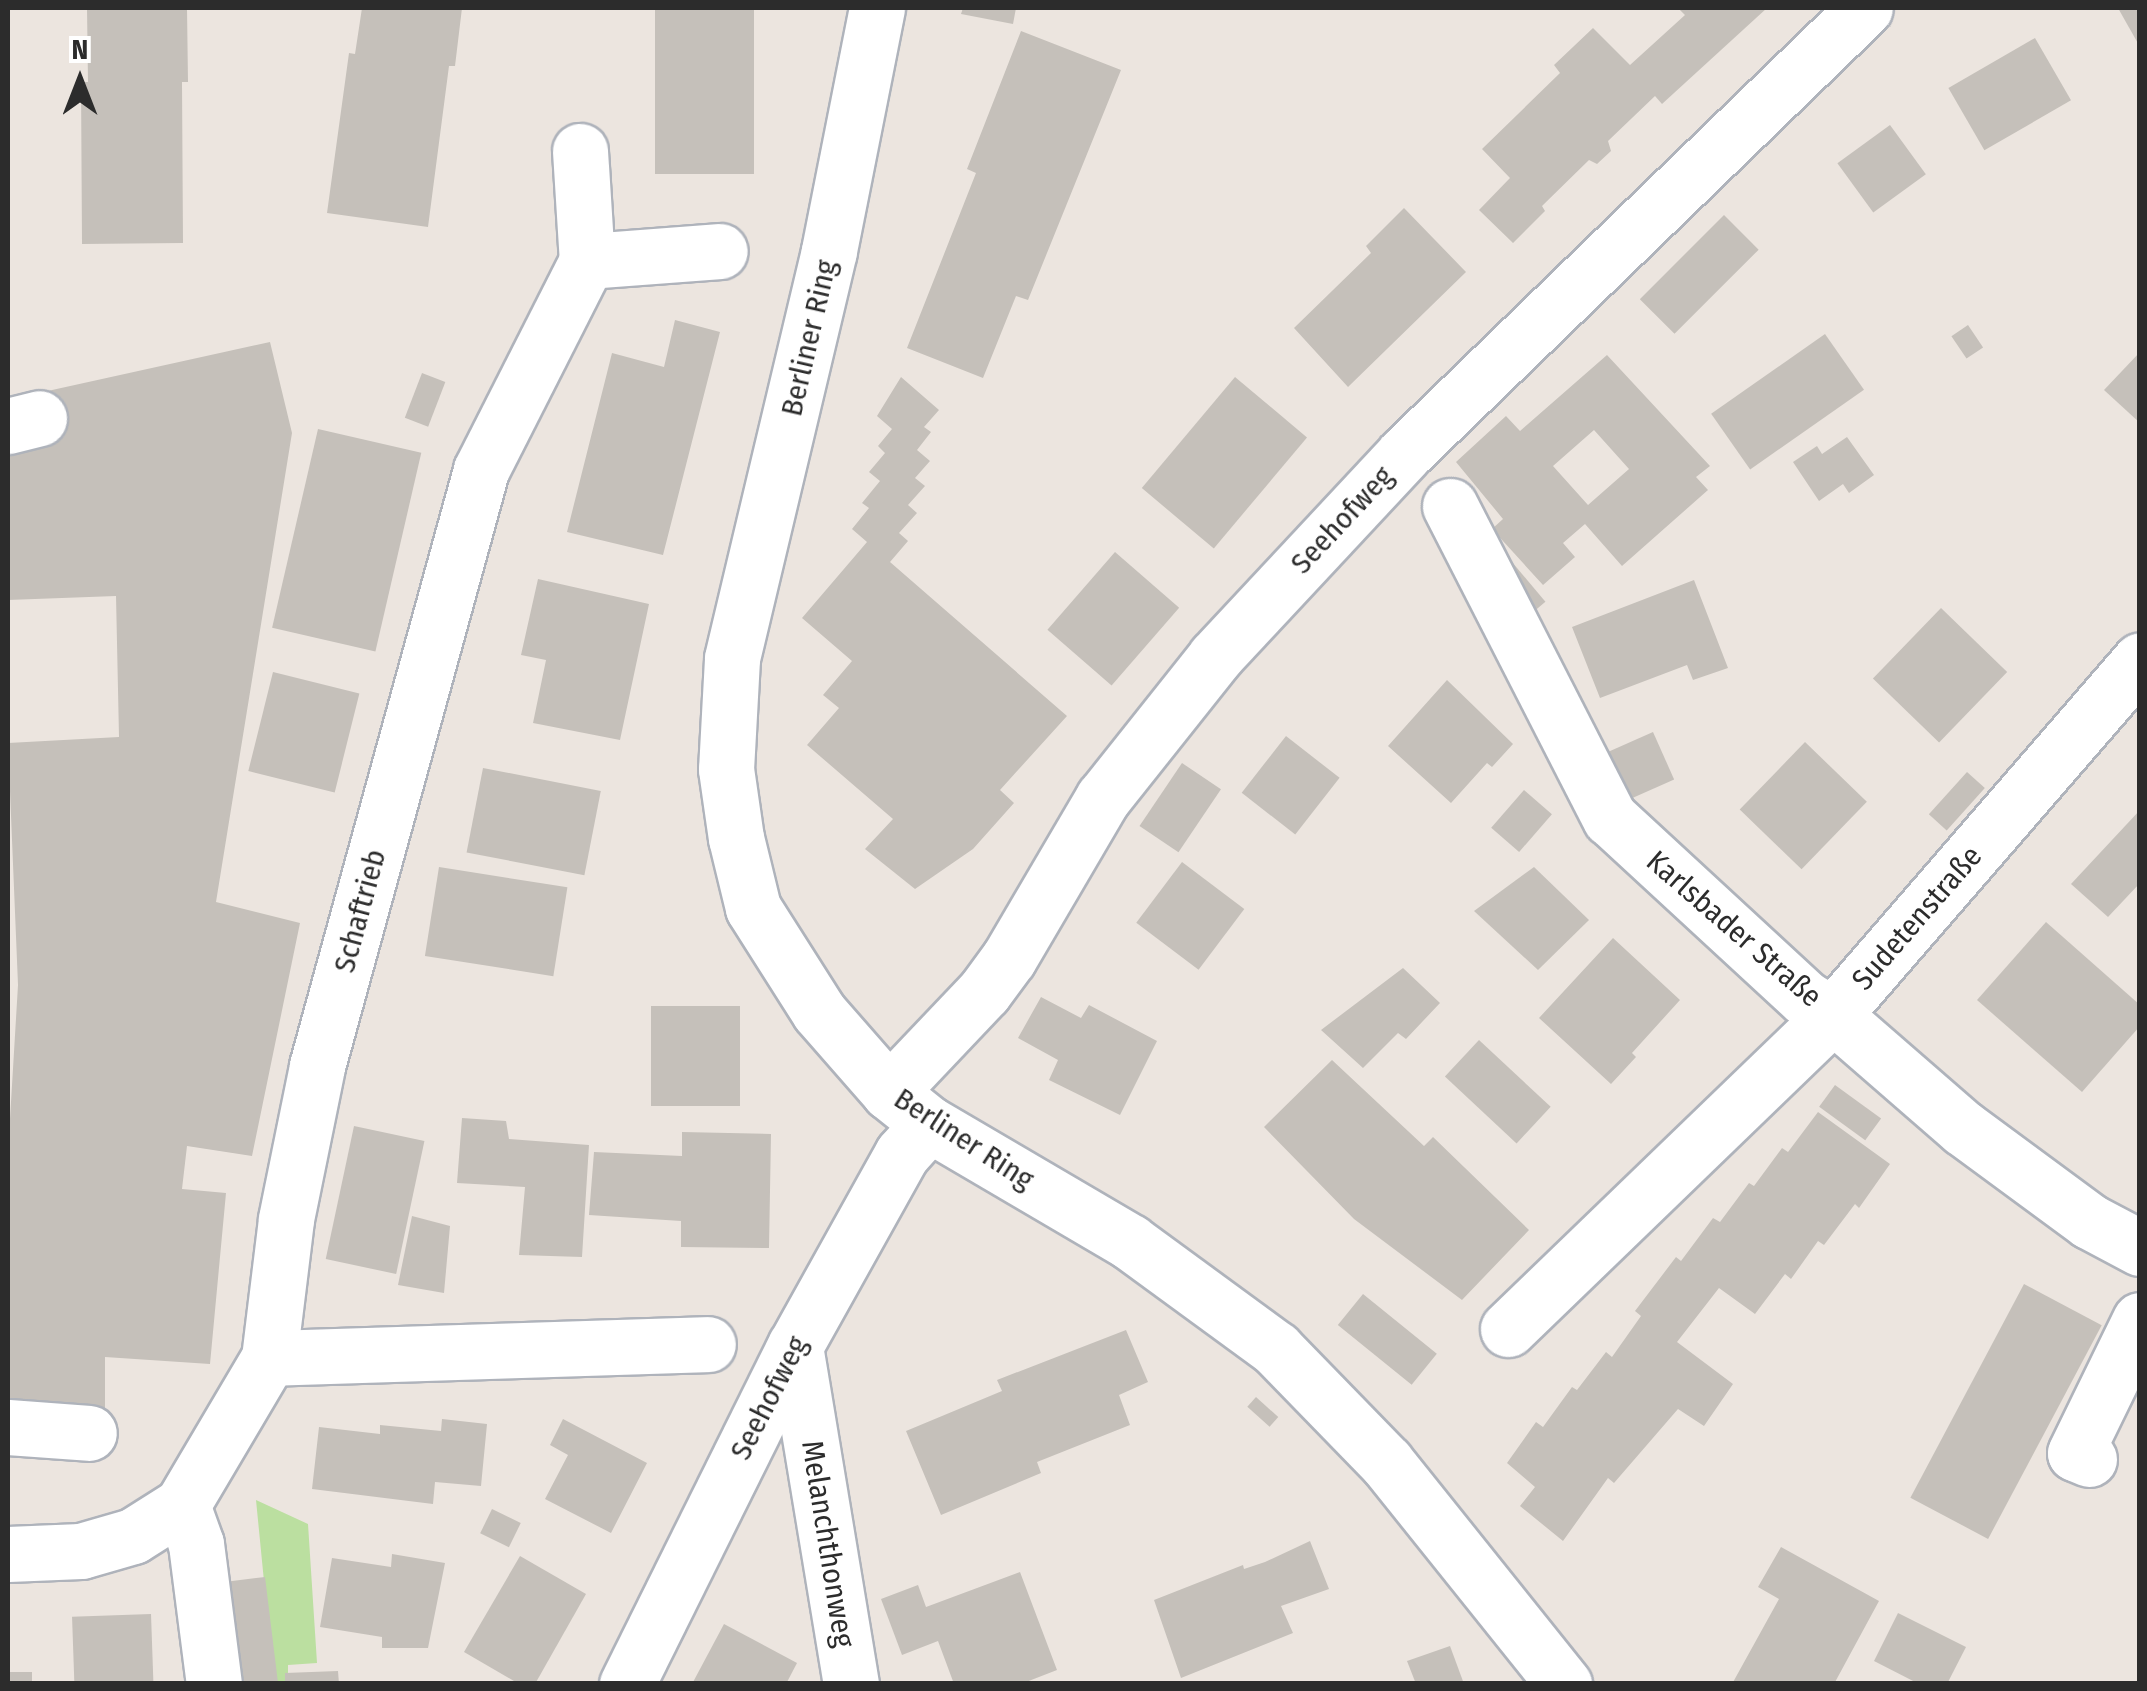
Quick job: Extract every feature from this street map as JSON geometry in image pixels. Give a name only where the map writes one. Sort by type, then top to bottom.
[{"type":"street","name":"Berliner Ring","points":[[877,8],[830,252],[732,660],[726,769],[736,838],[753,908],[819,1012],[908,1108],[1130,1242],[1276,1350],[1386,1462],[1564,1684]]},
{"type":"street","name":"Seehofweg","points":[[627,1684],[795,1346],[902,1154],[908,1108],[1009,958],[1103,798],[1215,657],[1404,454],[1865,8]]},
{"type":"street","points":[[580,151],[587,262],[720,250]]},
{"type":"street","name":"Schaftrieb","points":[[8,1554],[81,1551],[133,1536],[182,1505],[270,1358],[286,1219],[317,1066],[482,470],[587,262]]},
{"type":"street","name":"Karlsbader Straße","points":[[1450,506],[1610,818],[1805,998],[1832,1015],[1963,1128],[2089,1221],[2140,1248]]},
{"type":"street","name":"Sudetenstraße","points":[[1508,1330],[1832,1015],[2140,660]]},
{"type":"street","points":[[2089,1459],[2075,1453],[2140,1320]]},
{"type":"street","points":[[270,1358],[708,1344]]},
{"type":"street","name":"Melanchthonweg","points":[[795,1346],[851,1684]]},
{"type":"street","points":[[8,1428],[88,1433]]},
{"type":"street","points":[[182,1505],[196,1544],[214,1684]]},
{"type":"green space","points":[[256,1500],[308,1524],[317,1663],[288,1665],[288,1683],[274,1683]]},
{"type":"building","points":[[87,8],[187,8],[188,82],[182,82],[183,243],[82,244],[81,82],[88,82]]},
{"type":"building","points":[[362,8],[462,8],[455,66],[449,66],[428,227],[327,213],[349,53],[355,54]]},
{"type":"building","points":[[655,8],[754,8],[754,174],[655,174]]},
{"type":"building","points":[[963,8],[1016,8],[1013,24],[961,14]]},
{"type":"building","points":[[1678,8],[1767,8],[1662,104],[1655,96],[1608,141],[1611,151],[1597,164],[1589,160],[1542,206],[1545,211],[1513,243],[1479,210],[1510,178],[1482,149],[1560,73],[1554,65],[1593,28],[1630,65],[1685,15]]},
{"type":"building","points":[[2118,8],[2140,8],[2140,47]]},
{"type":"building","points":[[1021,31],[1121,70],[1028,300],[1016,296],[983,378],[907,348],[976,173],[967,169]]},
{"type":"building","points":[[2035,38],[2071,100],[1984,150],[1948,88]]},
{"type":"building","points":[[1890,125],[1926,174],[1873,213],[1837,163]]},
{"type":"building","points":[[1404,208],[1466,272],[1348,387],[1294,328],[1371,253],[1366,246]]},
{"type":"building","points":[[1724,215],[1759,250],[1675,334],[1640,299]]},
{"type":"building","points":[[675,320],[720,332],[663,555],[567,532],[612,353],[664,367]]},
{"type":"building","points":[[1968,325],[1983,347],[1967,359],[1951,336]]},
{"type":"building","points":[[1825,334],[1864,390],[1750,469],[1711,414]]},
{"type":"building","points":[[270,342],[292,433],[216,902],[300,923],[252,1156],[187,1146],[182,1189],[226,1193],[210,1364],[105,1357],[105,1416],[8,1410],[8,1152],[18,985],[8,743],[119,737],[116,596],[8,600],[8,451],[34,394]]},
{"type":"building","points":[[2140,352],[2140,423],[2104,390]]},
{"type":"building","points":[[1607,355],[1710,466],[1696,477],[1708,490],[1622,566],[1585,524],[1563,543],[1575,557],[1543,585],[1492,529],[1503,519],[1456,462],[1506,416],[1520,431]],"holes":[[[1594,430],[1629,469],[1588,505],[1553,466]]]},
{"type":"building","points":[[422,373],[445,382],[428,427],[405,418]]},
{"type":"building","points":[[901,377],[939,410],[924,427],[931,432],[917,450],[930,461],[915,478],[925,486],[908,505],[917,513],[899,533],[908,541],[890,562],[1067,716],[1000,790],[1014,803],[973,849],[915,889],[865,849],[893,819],[807,745],[839,708],[823,695],[852,661],[802,618],[867,542],[852,529],[869,508],[862,503],[880,481],[869,472],[885,453],[878,446],[892,429],[877,416]]},
{"type":"building","points":[[1235,377],[1307,437],[1214,548],[1142,488]]},
{"type":"building","points":[[318,429],[421,453],[375,652],[272,628]]},
{"type":"building","points":[[1847,437],[1874,475],[1849,493],[1843,484],[1819,501],[1793,462],[1817,446],[1822,454]]},
{"type":"building","points":[[1115,552],[1179,608],[1112,686],[1047,630]]},
{"type":"building","points":[[1512,562],[1545,602],[1529,615],[1496,575]]},
{"type":"building","points":[[538,579],[649,604],[620,740],[533,723],[546,660],[521,655]]},
{"type":"building","points":[[1694,580],[1728,668],[1693,680],[1687,665],[1600,698],[1572,627]]},
{"type":"building","points":[[1941,608],[2007,672],[1939,742],[1873,678]]},
{"type":"building","points":[[273,672],[359,694],[335,793],[248,771]]},
{"type":"building","points":[[1447,680],[1513,744],[1492,767],[1487,763],[1451,803],[1388,746]]},
{"type":"building","points":[[1653,732],[1674,780],[1628,800],[1607,752]]},
{"type":"building","points":[[1286,736],[1340,778],[1295,835],[1242,793]]},
{"type":"building","points":[[1805,742],[1867,802],[1802,869],[1740,810]]},
{"type":"building","points":[[1182,763],[1221,789],[1178,852],[1140,826]]},
{"type":"building","points":[[483,768],[601,791],[584,875],[467,852]]},
{"type":"building","points":[[1967,772],[1985,788],[1947,830],[1929,814]]},
{"type":"building","points":[[1524,790],[1552,814],[1519,852],[1491,828]]},
{"type":"building","points":[[2140,810],[2140,883],[2108,917],[2071,884]]},
{"type":"building","points":[[1182,862],[1244,909],[1199,970],[1136,923]]},
{"type":"building","points":[[439,867],[567,887],[553,976],[425,956]]},
{"type":"building","points":[[1534,867],[1589,920],[1538,970],[1474,911]]},
{"type":"building","points":[[2046,922],[2140,1005],[2140,1026],[2082,1092],[1977,1000]]},
{"type":"building","points":[[1613,938],[1680,1000],[1632,1053],[1636,1057],[1611,1084],[1539,1018]]},
{"type":"building","points":[[1403,968],[1440,1003],[1406,1039],[1398,1033],[1363,1068],[1321,1030]]},
{"type":"building","points":[[1041,997],[1081,1018],[1089,1005],[1157,1041],[1120,1115],[1049,1080],[1058,1060],[1018,1038]]},
{"type":"building","points":[[651,1006],[740,1006],[740,1106],[651,1106]]},
{"type":"building","points":[[1479,1040],[1551,1107],[1517,1143],[1445,1077]]},
{"type":"building","points":[[1332,1060],[1424,1146],[1433,1137],[1529,1230],[1462,1300],[1354,1219],[1264,1127]]},
{"type":"building","points":[[1835,1085],[1881,1119],[1865,1140],[1819,1107]]},
{"type":"building","points":[[1818,1112],[1890,1164],[1859,1208],[1855,1204],[1824,1245],[1818,1241],[1791,1279],[1785,1274],[1755,1314],[1719,1288],[1677,1342],[1733,1384],[1704,1426],[1678,1409],[1614,1483],[1608,1478],[1563,1541],[1520,1506],[1535,1487],[1507,1463],[1536,1422],[1543,1427],[1572,1387],[1577,1390],[1606,1352],[1612,1357],[1641,1316],[1635,1311],[1676,1257],[1681,1261],[1713,1218],[1720,1222],[1749,1183],[1754,1186],[1782,1148],[1788,1152]]},
{"type":"building","points":[[462,1118],[506,1121],[509,1139],[589,1145],[582,1257],[519,1255],[525,1187],[457,1183]]},
{"type":"building","points":[[354,1126],[424,1141],[396,1274],[326,1259]]},
{"type":"building","points":[[682,1132],[771,1134],[769,1248],[681,1247],[681,1221],[589,1215],[594,1152],[682,1156]]},
{"type":"building","points":[[412,1216],[450,1226],[444,1293],[398,1285]]},
{"type":"building","points":[[2024,1284],[2102,1325],[1988,1539],[1910,1498]]},
{"type":"building","points":[[1363,1294],[1437,1354],[1412,1385],[1338,1325]]},
{"type":"building","points":[[1126,1330],[1148,1382],[1119,1395],[1130,1425],[1037,1462],[1041,1473],[941,1515],[906,1431],[1002,1391],[997,1380]]},
{"type":"building","points":[[1256,1397],[1278,1417],[1270,1427],[1247,1407]]},
{"type":"building","points":[[442,1419],[487,1424],[481,1486],[435,1482],[433,1504],[312,1489],[319,1427],[380,1434],[380,1425],[441,1431]]},
{"type":"building","points":[[563,1419],[647,1463],[611,1533],[545,1499],[568,1455],[550,1445]]},
{"type":"building","points":[[492,1509],[521,1523],[509,1547],[480,1533]]},
{"type":"building","points":[[1310,1541],[1329,1589],[1281,1606],[1293,1633],[1181,1678],[1154,1600],[1243,1565],[1244,1569],[1265,1562]]},
{"type":"building","points":[[1781,1547],[1879,1601],[1834,1684],[1732,1684],[1779,1599],[1758,1587]]},
{"type":"building","points":[[392,1554],[445,1563],[428,1648],[382,1648],[382,1637],[320,1627],[332,1558],[391,1567]]},
{"type":"building","points":[[520,1556],[586,1594],[535,1684],[519,1684],[464,1652]]},
{"type":"building","points":[[1020,1572],[1057,1670],[1021,1684],[954,1684],[938,1641],[902,1655],[881,1599],[918,1585],[926,1607]]},
{"type":"building","points":[[265,1577],[278,1684],[233,1684],[220,1582]]},
{"type":"building","points":[[1898,1613],[1966,1647],[1947,1684],[1919,1684],[1874,1661]]},
{"type":"building","points":[[151,1614],[153,1684],[74,1684],[72,1617]]},
{"type":"building","points":[[724,1624],[797,1663],[786,1684],[692,1684]]},
{"type":"building","points":[[1450,1646],[1464,1684],[1416,1684],[1407,1661]]},
{"type":"building","points":[[338,1671],[339,1684],[285,1684],[285,1673]]},
{"type":"building","points":[[8,1672],[32,1672],[32,1684],[8,1684]]}]
